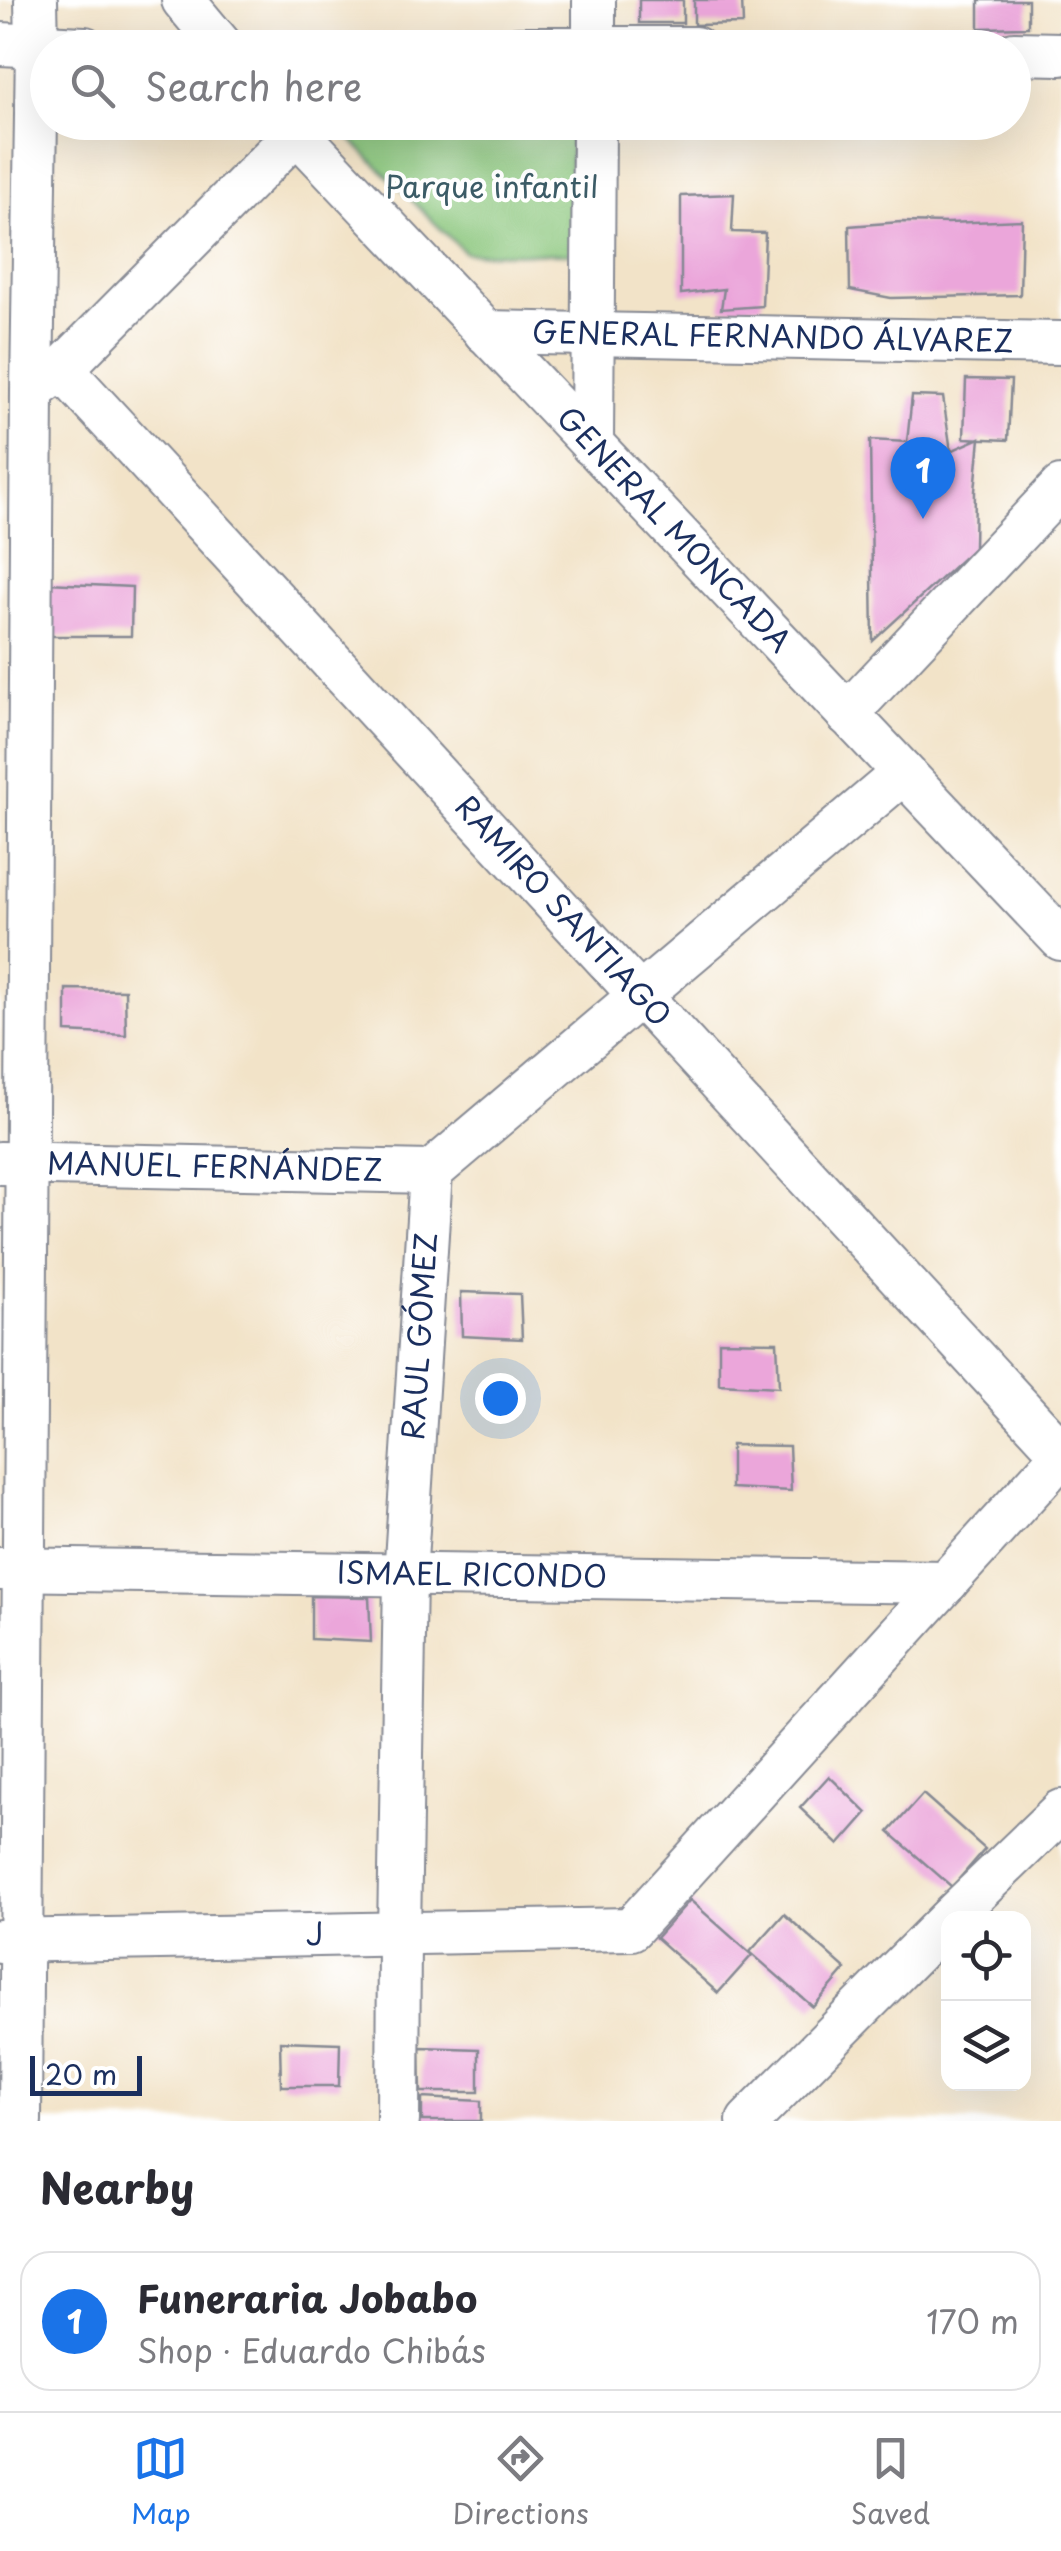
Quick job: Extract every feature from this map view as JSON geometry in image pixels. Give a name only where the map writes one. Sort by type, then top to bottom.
[{"type":"street","points":[[20,2121],[10,1940],[13,1163],[47,380],[18,44],[36,0]]},
{"type":"street","points":[[184,0],[208,30]]},
{"type":"street","points":[[594,0],[594,30]]},
{"type":"street","points":[[1031,53],[1061,54]]},
{"type":"street","points":[[47,380],[280,140]]},
{"type":"street","name":"GENERAL MONCADA","points":[[303,140],[1061,939]]},
{"type":"street","points":[[592,445],[594,140]]},
{"type":"street","name":"GENERAL FERNANDO ÁLVAREZ","points":[[485,332],[1061,343]]},
{"type":"street","name":"RAMIRO SANTIAGO","points":[[47,380],[640,995],[1061,1454]]},
{"type":"street","points":[[848,714],[1061,487]]},
{"type":"street","points":[[432,1172],[904,773]]},
{"type":"street","name":"MANUEL FERNÁNDEZ","points":[[13,1163],[432,1172]]},
{"type":"street","name":"RAUL GÓMEZ","points":[[398,2121],[405,1576],[432,1172]]},
{"type":"street","points":[[947,1582],[1061,1454]]},
{"type":"street","name":"ISMAEL RICONDO","points":[[12,1570],[947,1582]]},
{"type":"street","name":"J","points":[[10,1940],[631,1929],[947,1582]]},
{"type":"street","points":[[957,1911],[1061,1811]]},
{"type":"street","points":[[748,2121],[941,1927]]},
{"type":"green space","name":"Parque infantil","points":[[351,140],[571,140],[570,254],[465,253]]},
{"type":"building","points":[[639,0],[683,0],[683,23],[639,23]]},
{"type":"building","points":[[694,0],[742,0],[743,24],[694,25]]},
{"type":"building","points":[[979,0],[1028,0],[1028,27],[979,28]]},
{"type":"building","points":[[734,194],[732,232],[765,233],[762,306],[721,309],[724,289],[681,294],[681,196]]},
{"type":"building","points":[[1022,220],[1020,295],[891,298],[850,290],[849,226]]},
{"type":"building","points":[[966,379],[1011,380],[1008,440],[964,438]]},
{"type":"building","points":[[912,396],[943,397],[951,451],[980,438],[974,548],[873,641],[870,440],[907,442]]},
{"type":"building","points":[[47,583],[132,587],[131,636],[50,636]]},
{"type":"building","points":[[66,989],[125,990],[126,1035],[66,1032]]},
{"type":"building","points":[[461,1292],[520,1294],[522,1339],[462,1336]]},
{"type":"building","points":[[719,1341],[777,1342],[779,1387],[719,1384]]},
{"type":"building","points":[[731,1445],[789,1446],[791,1491],[731,1488]]},
{"type":"building","points":[[311,1596],[369,1597],[371,1642],[311,1639]]},
{"type":"building","points":[[829,1776],[867,1813],[839,1845],[800,1808]]},
{"type":"building","points":[[923,1794],[985,1849],[952,1887],[889,1832]]},
{"type":"building","points":[[690,1900],[752,1955],[718,1993],[656,1938]]},
{"type":"building","points":[[784,1914],[846,1969],[813,2007],[750,1952]]},
{"type":"building","points":[[280,2041],[340,2043],[339,2086],[281,2086]]},
{"type":"building","points":[[420,2047],[479,2049],[479,2092],[421,2092]]},
{"type":"building","points":[[422,2098],[481,2101],[481,2121],[422,2121]]},
{"type":"place","name":"Funeraria Jobabo","points":[[923,519]]}]
